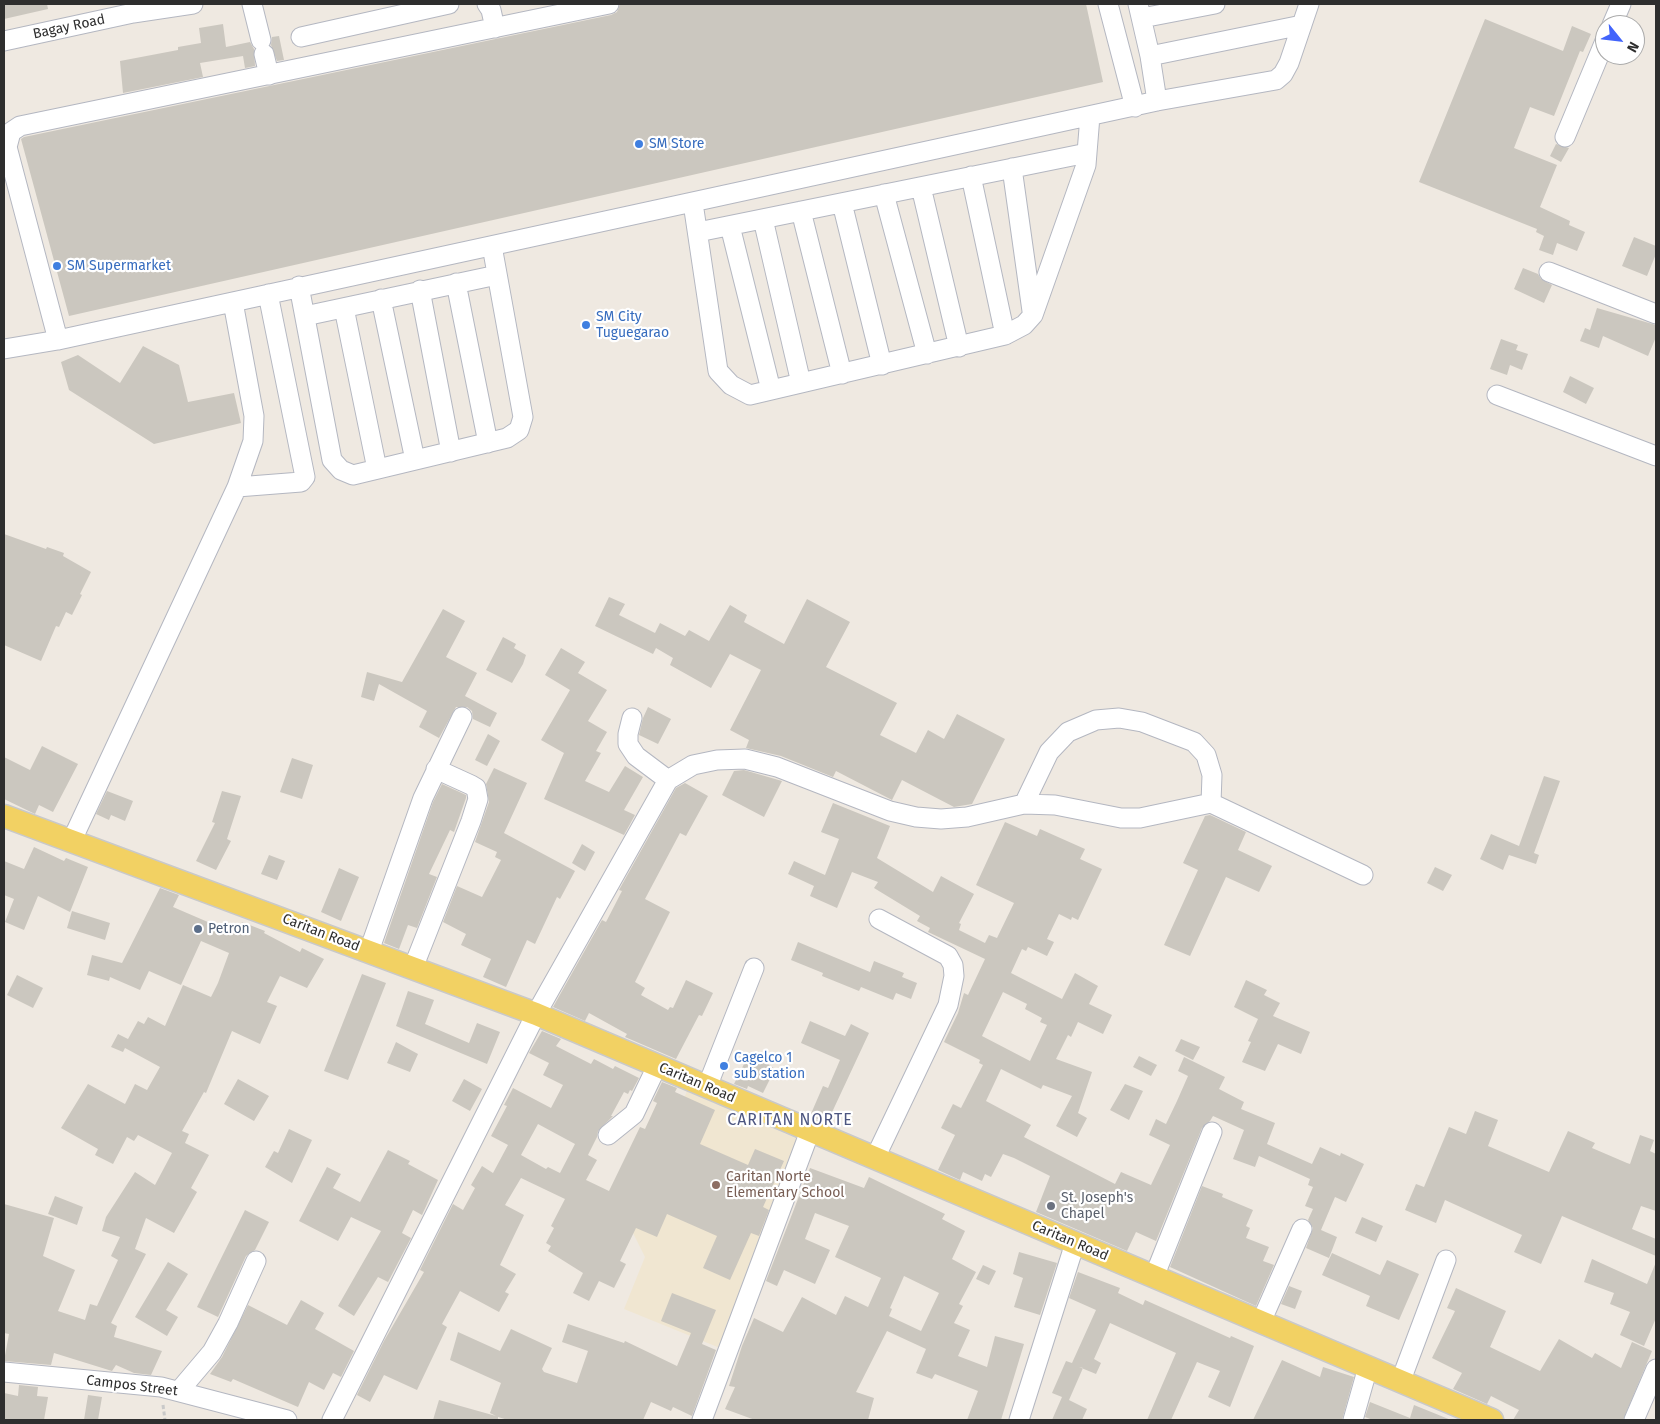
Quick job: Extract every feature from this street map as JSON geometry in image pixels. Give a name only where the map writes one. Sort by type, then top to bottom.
[{"type":"main road","name":"Caritan Road","points":[[4,816],[536,1014],[1154,1277],[1402,1380],[1492,1420]]},
{"type":"street","name":"Bagay Road","points":[[4,41],[132,8],[193,4]]},
{"type":"street","points":[[252,4],[269,75]]},
{"type":"street","points":[[302,37],[449,4]]},
{"type":"street","points":[[487,4],[492,10],[495,28]]},
{"type":"street","points":[[58,340],[7,147],[11,132],[20,126],[603,4]]},
{"type":"street","points":[[1108,4],[1135,107]]},
{"type":"street","points":[[1157,101],[1140,11],[1215,4]]},
{"type":"street","points":[[4,349],[58,340],[299,286],[492,246],[1157,101],[1276,80],[1283,74],[1289,63],[1309,4]]},
{"type":"street","points":[[1150,56],[1302,25]]},
{"type":"street","points":[[350,27],[355,57]]},
{"type":"street","points":[[1565,137],[1595,65]]},
{"type":"street","points":[[693,202],[718,371],[731,385],[750,394],[771,390],[959,347],[1005,335],[1024,325],[1033,315],[1086,165],[1090,116]]},
{"type":"street","points":[[698,232],[1087,153]]},
{"type":"street","points":[[1012,168],[1033,315]]},
{"type":"street","points":[[971,176],[1005,335]]},
{"type":"street","points":[[921,187],[959,347]]},
{"type":"street","points":[[884,194],[927,354]]},
{"type":"street","points":[[842,203],[882,364]]},
{"type":"street","points":[[801,211],[842,374]]},
{"type":"street","points":[[763,219],[801,383]]},
{"type":"street","points":[[730,226],[771,390]]},
{"type":"street","points":[[299,286],[332,460],[341,470],[353,475],[507,438],[519,430],[523,417],[492,246]]},
{"type":"street","points":[[1549,272],[1656,314]]},
{"type":"street","points":[[305,316],[497,275]]},
{"type":"street","points":[[456,283],[488,443]]},
{"type":"street","points":[[420,290],[451,452]]},
{"type":"street","points":[[237,487],[301,482],[305,477],[268,294]]},
{"type":"street","points":[[381,299],[415,460]]},
{"type":"street","points":[[72,840],[237,487],[253,441],[254,416],[233,302]]},
{"type":"street","points":[[344,308],[377,469]]},
{"type":"street","points":[[1497,395],[1656,456]]},
{"type":"street","points":[[369,952],[423,798],[462,717]]},
{"type":"street","points":[[632,718],[628,734],[628,744],[636,756],[668,780]]},
{"type":"street","points":[[1024,804],[1049,752],[1068,732],[1096,720],[1119,718],[1142,722],[1194,742],[1206,755],[1212,775],[1211,803]]},
{"type":"street","points":[[332,1420],[536,1014],[668,780],[693,765],[717,760],[745,759],[777,767],[890,811],[916,817],[941,819],[967,817],[1024,804],[1055,805],[1121,818],[1140,818],[1211,803],[1363,875]]},
{"type":"street","points":[[413,968],[472,821],[478,799],[476,788],[436,769]]},
{"type":"street","points":[[875,1158],[948,1005],[954,976],[953,965],[948,956],[879,919]]},
{"type":"street","points":[[707,1087],[754,968]]},
{"type":"street","points":[[608,1135],[634,1114],[657,1066]]},
{"type":"street","points":[[702,1420],[810,1131]]},
{"type":"street","points":[[1154,1277],[1212,1132]]},
{"type":"street","points":[[1261,1322],[1302,1229]]},
{"type":"street","points":[[1019,1420],[1075,1243]]},
{"type":"street","points":[[1402,1380],[1446,1260]]},
{"type":"street","points":[[179,1391],[212,1352],[228,1323],[256,1261]]},
{"type":"street","points":[[1353,1420],[1368,1367]]},
{"type":"street","points":[[1634,1420],[1656,1369]]},
{"type":"street","name":"Campos Street","points":[[4,1372],[179,1391],[259,1416],[287,1420]]},
{"type":"shaded area","name":"Caritan Norte Elementary School","points":[[687,1091],[798,1139],[720,1348],[624,1309],[645,1257],[632,1231]]},
{"type":"building","points":[[4,4],[47,4],[48,9],[4,19]]},
{"type":"building","points":[[620,4],[1086,4],[1103,82],[69,316],[21,139],[24,137],[611,15],[617,12]]},
{"type":"building","points":[[1485,19],[1563,51],[1572,26],[1591,34],[1583,52],[1580,51],[1554,116],[1530,107],[1514,148],[1557,165],[1540,207],[1570,221],[1569,225],[1585,232],[1577,251],[1557,243],[1553,255],[1539,250],[1544,236],[1536,232],[1537,229],[1419,182]]},
{"type":"building","points":[[223,24],[226,47],[250,42],[254,49],[255,66],[245,68],[243,56],[200,63],[203,77],[123,93],[120,61],[178,50],[178,47],[201,43],[199,28]]},
{"type":"building","points":[[279,36],[284,60],[277,61],[271,45],[272,37]]},
{"type":"building","points":[[1556,144],[1569,148],[1561,162],[1550,156]]},
{"type":"building","points":[[1634,237],[1656,246],[1656,254],[1647,276],[1622,266]]},
{"type":"building","points":[[1523,268],[1538,274],[1541,279],[1552,285],[1544,303],[1514,289]]},
{"type":"building","points":[[1597,308],[1656,325],[1656,337],[1648,356],[1603,336],[1599,348],[1580,341],[1585,328],[1590,330]]},
{"type":"building","points":[[1501,339],[1518,345],[1516,350],[1528,354],[1522,370],[1510,365],[1507,375],[1490,369]]},
{"type":"building","points":[[143,346],[179,365],[188,402],[234,393],[241,423],[154,444],[69,390],[61,362],[78,355],[120,383]]},
{"type":"building","points":[[1570,376],[1594,388],[1586,404],[1563,392]]},
{"type":"building","points":[[4,534],[46,549],[47,547],[64,553],[63,556],[91,572],[72,615],[66,612],[59,627],[56,626],[41,661],[4,645]]},
{"type":"building","points":[[609,597],[625,604],[619,615],[655,633],[660,623],[685,636],[689,630],[709,641],[730,605],[747,615],[744,622],[784,644],[807,599],[850,622],[826,667],[897,703],[880,735],[916,753],[928,730],[944,739],[957,714],[1005,739],[972,804],[954,807],[902,780],[892,800],[836,771],[833,777],[781,756],[746,748],[749,740],[730,730],[761,670],[730,654],[711,688],[670,665],[673,658],[656,648],[653,654],[595,626]]},
{"type":"building","points":[[443,609],[465,621],[446,657],[477,673],[465,696],[497,713],[490,727],[473,719],[472,711],[467,707],[456,707],[439,738],[419,727],[427,711],[379,684],[374,701],[361,697],[367,672],[402,682]]},
{"type":"building","points":[[503,637],[516,644],[514,648],[526,655],[512,683],[486,670]]},
{"type":"building","points":[[561,648],[585,662],[578,673],[607,690],[588,721],[607,732],[596,751],[601,753],[585,781],[609,792],[625,766],[643,777],[624,810],[635,815],[624,835],[544,799],[564,753],[541,740],[570,690],[545,675]]},
{"type":"building","points":[[648,707],[671,719],[658,744],[639,735]]},
{"type":"building","points":[[488,734],[500,741],[487,766],[475,760]]},
{"type":"building","points":[[42,746],[78,764],[53,812],[39,805],[35,814],[4,799],[4,757],[30,770]]},
{"type":"building","points":[[292,758],[313,765],[302,799],[280,792]]},
{"type":"building","points":[[494,768],[527,783],[504,833],[575,871],[560,899],[557,897],[535,944],[527,940],[506,987],[483,977],[491,959],[461,945],[466,934],[443,922],[457,886],[482,897],[501,860],[495,857],[497,852],[475,842],[489,802],[486,784]]},
{"type":"building","points":[[744,770],[782,781],[764,817],[722,795],[734,771]]},
{"type":"building","points":[[1544,776],[1560,781],[1534,853],[1539,855],[1536,864],[1509,855],[1503,870],[1480,859],[1491,834],[1519,846]]},
{"type":"building","points":[[685,783],[708,796],[686,836],[680,833],[645,899],[670,912],[635,982],[645,988],[641,995],[668,1010],[670,1007],[673,1008],[686,980],[713,993],[702,1016],[699,1015],[676,1059],[625,1037],[627,1034],[589,1013],[585,1021],[553,1007],[602,920],[606,922],[622,891],[619,890],[676,788]]},
{"type":"building","points":[[442,784],[466,795],[466,798],[454,832],[450,830],[429,874],[437,877],[417,928],[408,925],[399,949],[384,943],[433,802]]},
{"type":"building","points":[[107,791],[133,801],[125,821],[111,815],[109,820],[96,814]]},
{"type":"building","points":[[222,791],[241,796],[227,839],[231,841],[216,870],[196,861],[215,823],[212,822]]},
{"type":"building","points":[[833,803],[890,826],[877,858],[933,892],[941,876],[974,894],[959,923],[961,924],[959,930],[985,943],[989,935],[997,938],[1014,903],[976,885],[1005,822],[1037,836],[1040,829],[1085,849],[1080,859],[1102,869],[1078,920],[1072,917],[1071,920],[1059,914],[1047,939],[1054,942],[1047,956],[1028,947],[1026,951],[1022,949],[1011,973],[1062,999],[1075,973],[1098,986],[1089,1004],[1112,1015],[1103,1034],[1078,1022],[1071,1037],[1068,1035],[1056,1059],[1092,1072],[1078,1113],[1087,1118],[1077,1137],[1056,1126],[1072,1096],[1043,1085],[1041,1089],[1001,1069],[986,1101],[1031,1125],[1024,1137],[1115,1184],[1121,1172],[1151,1185],[1170,1145],[1149,1135],[1156,1119],[1166,1124],[1177,1101],[1188,1076],[1178,1071],[1184,1057],[1225,1077],[1219,1089],[1244,1102],[1241,1109],[1275,1123],[1267,1144],[1312,1164],[1320,1147],[1340,1156],[1341,1153],[1364,1164],[1346,1202],[1335,1197],[1321,1230],[1337,1237],[1329,1258],[1306,1248],[1313,1228],[1308,1220],[1313,1209],[1305,1206],[1313,1187],[1308,1185],[1310,1179],[1259,1156],[1255,1167],[1233,1159],[1244,1130],[1213,1116],[1202,1128],[1156,1241],[1136,1232],[1127,1251],[1036,1212],[1050,1176],[1014,1158],[1003,1154],[991,1177],[985,1174],[982,1181],[963,1172],[960,1180],[938,1170],[955,1135],[941,1128],[953,1104],[961,1108],[983,1065],[979,1063],[980,1060],[944,1042],[958,1013],[964,993],[968,995],[985,959],[928,932],[930,928],[917,921],[920,916],[874,888],[878,882],[852,872],[837,908],[810,896],[814,886],[788,874],[794,861],[825,875],[839,839],[821,832]],"holes":[[[1003,992],[1027,1004],[1025,1009],[1042,1018],[1040,1022],[1047,1025],[1030,1061],[982,1036]]]},
{"type":"building","points":[[1210,815],[1246,832],[1238,850],[1272,866],[1259,892],[1226,877],[1190,956],[1164,945],[1198,870],[1183,863],[1205,816]]},
{"type":"building","points":[[582,844],[595,852],[585,871],[572,863]]},
{"type":"building","points":[[34,847],[64,861],[66,858],[88,867],[70,912],[38,896],[24,930],[5,922],[14,899],[4,895],[4,861],[24,869]]},
{"type":"building","points":[[269,855],[285,861],[277,880],[261,874]]},
{"type":"building","points":[[1435,867],[1452,875],[1443,891],[1427,883]]},
{"type":"building","points":[[339,868],[359,877],[341,921],[321,912]]},
{"type":"building","points":[[160,888],[179,895],[173,907],[238,935],[242,922],[265,931],[264,933],[300,952],[302,948],[324,959],[307,988],[280,976],[267,1002],[277,1006],[260,1044],[232,1031],[206,1093],[204,1092],[182,1131],[189,1134],[185,1143],[209,1155],[191,1188],[197,1192],[174,1233],[146,1218],[135,1249],[146,1254],[111,1323],[117,1326],[114,1337],[162,1351],[151,1375],[134,1373],[116,1365],[112,1371],[54,1353],[51,1365],[4,1361],[9,1334],[4,1333],[4,1204],[54,1218],[43,1256],[75,1270],[58,1311],[85,1320],[90,1304],[97,1306],[118,1260],[111,1256],[120,1237],[102,1231],[106,1217],[135,1172],[155,1185],[172,1153],[138,1135],[134,1141],[127,1137],[113,1164],[95,1155],[98,1149],[61,1128],[88,1084],[125,1104],[135,1084],[147,1090],[160,1067],[125,1048],[123,1052],[111,1047],[118,1034],[128,1039],[138,1021],[144,1024],[148,1017],[165,1026],[183,985],[211,997],[218,983],[229,953],[201,941],[181,985],[149,971],[140,990],[110,977],[109,981],[87,975],[92,955],[122,963]]},
{"type":"building","points":[[72,911],[110,923],[105,940],[67,928]]},
{"type":"building","points":[[798,942],[870,972],[874,961],[904,973],[902,977],[917,983],[911,999],[896,993],[893,1000],[861,987],[859,991],[822,976],[823,973],[791,960]]},
{"type":"building","points":[[362,974],[386,983],[348,1080],[324,1071]]},
{"type":"building","points":[[17,975],[43,988],[33,1008],[7,995]]},
{"type":"building","points":[[1246,980],[1267,990],[1264,995],[1280,1003],[1273,1016],[1310,1032],[1301,1054],[1278,1044],[1265,1071],[1242,1062],[1251,1042],[1248,1041],[1258,1019],[1234,1007]]},
{"type":"building","points":[[408,991],[434,1000],[425,1024],[469,1043],[477,1023],[500,1032],[487,1064],[396,1026]]},
{"type":"building","points":[[810,1021],[845,1036],[851,1024],[869,1033],[827,1123],[810,1116],[823,1086],[828,1088],[840,1060],[801,1043]]},
{"type":"building","points":[[542,1031],[561,1039],[556,1046],[591,1064],[594,1059],[613,1069],[615,1066],[639,1078],[632,1091],[630,1090],[628,1094],[624,1092],[611,1116],[613,1116],[598,1131],[588,1155],[597,1160],[586,1180],[609,1191],[640,1127],[645,1129],[657,1103],[653,1101],[662,1082],[677,1088],[675,1092],[715,1110],[700,1144],[748,1165],[755,1149],[784,1161],[763,1207],[769,1210],[759,1236],[751,1233],[730,1280],[703,1268],[717,1236],[667,1214],[657,1237],[636,1228],[620,1261],[626,1264],[614,1288],[599,1281],[589,1301],[573,1293],[583,1273],[548,1251],[551,1246],[546,1243],[554,1228],[551,1226],[565,1199],[521,1178],[505,1205],[524,1215],[500,1265],[516,1274],[505,1292],[509,1294],[499,1312],[460,1291],[442,1324],[447,1327],[417,1390],[384,1375],[370,1402],[357,1395],[384,1341],[424,1272],[420,1270],[453,1204],[463,1210],[475,1188],[471,1185],[482,1166],[493,1173],[508,1145],[491,1136],[507,1106],[504,1105],[513,1088],[551,1108],[563,1085],[543,1075],[549,1063],[529,1053]],"holes":[[[538,1124],[575,1144],[560,1173],[548,1167],[546,1169],[521,1155]]]},
{"type":"building","points":[[1181,1039],[1200,1047],[1193,1060],[1175,1051]]},
{"type":"building","points":[[396,1042],[418,1054],[410,1072],[387,1063]]},
{"type":"building","points":[[750,1052],[775,1069],[763,1093],[748,1086],[747,1089],[734,1084]]},
{"type":"building","points":[[1139,1056],[1157,1065],[1151,1076],[1133,1067]]},
{"type":"building","points":[[238,1079],[269,1096],[254,1121],[224,1104]]},
{"type":"building","points":[[464,1079],[482,1089],[470,1111],[452,1101]]},
{"type":"building","points":[[1125,1084],[1143,1091],[1129,1120],[1110,1110]]},
{"type":"building","points":[[1475,1111],[1498,1120],[1488,1146],[1549,1172],[1568,1131],[1595,1143],[1592,1148],[1630,1164],[1640,1135],[1654,1140],[1650,1151],[1656,1154],[1656,1211],[1641,1206],[1632,1229],[1656,1239],[1656,1256],[1562,1216],[1541,1264],[1514,1252],[1522,1235],[1445,1200],[1436,1223],[1405,1210],[1416,1184],[1424,1187],[1449,1127],[1466,1134]]},
{"type":"building","points":[[289,1129],[312,1140],[292,1183],[265,1167],[274,1151],[278,1153]]},
{"type":"building","points":[[388,1150],[410,1161],[408,1164],[438,1180],[422,1215],[413,1210],[402,1233],[411,1238],[388,1282],[378,1277],[354,1316],[338,1306],[381,1231],[351,1217],[338,1241],[299,1221],[327,1167],[341,1174],[333,1188],[360,1202]]},
{"type":"building","points":[[810,1168],[864,1188],[869,1177],[945,1214],[942,1219],[965,1231],[952,1259],[976,1272],[959,1304],[963,1306],[954,1323],[970,1330],[958,1356],[987,1367],[995,1336],[1024,1344],[1001,1420],[967,1420],[978,1391],[935,1374],[932,1379],[916,1373],[926,1349],[887,1331],[856,1392],[874,1398],[868,1420],[755,1420],[725,1409],[735,1387],[729,1386],[742,1346],[754,1318],[783,1332],[802,1297],[836,1315],[845,1296],[868,1307],[881,1278],[835,1257],[849,1226],[815,1213],[805,1239],[830,1250],[815,1284],[784,1270],[777,1286],[766,1281]],"holes":[[[904,1276],[939,1293],[921,1331],[889,1316],[892,1309],[890,1308]]]},
{"type":"building","points":[[1202,1186],[1223,1194],[1222,1197],[1253,1210],[1246,1226],[1250,1228],[1246,1238],[1269,1247],[1263,1261],[1274,1265],[1256,1306],[1170,1267]]},
{"type":"building","points":[[55,1196],[83,1207],[77,1225],[48,1214]]},
{"type":"building","points":[[245,1210],[269,1222],[255,1250],[246,1256],[218,1317],[197,1307]]},
{"type":"building","points":[[1362,1217],[1383,1226],[1376,1242],[1355,1233]]},
{"type":"building","points":[[1019,1252],[1057,1263],[1040,1315],[1014,1307],[1023,1278],[1013,1274]]},
{"type":"building","points":[[1332,1253],[1380,1275],[1387,1260],[1419,1274],[1399,1320],[1366,1306],[1370,1296],[1322,1275]]},
{"type":"building","points":[[1592,1259],[1647,1284],[1656,1262],[1656,1318],[1644,1346],[1620,1335],[1630,1312],[1610,1304],[1614,1293],[1584,1282]]},
{"type":"building","points":[[168,1262],[188,1274],[166,1310],[178,1317],[167,1336],[135,1317]]},
{"type":"building","points":[[983,1265],[996,1271],[989,1285],[976,1279]]},
{"type":"building","points":[[1078,1272],[1120,1288],[1118,1293],[1143,1305],[1145,1300],[1230,1338],[1231,1336],[1254,1346],[1230,1407],[1208,1397],[1220,1371],[1197,1362],[1171,1420],[1147,1420],[1176,1353],[1110,1323],[1094,1359],[1101,1363],[1096,1374],[1083,1369],[1069,1400],[1087,1409],[1082,1420],[1052,1420],[1062,1397],[1052,1393],[1066,1361],[1072,1363],[1096,1310],[1069,1298]]},
{"type":"building","points":[[1289,1286],[1302,1291],[1295,1309],[1281,1304]]},
{"type":"building","points":[[1456,1288],[1506,1311],[1490,1347],[1540,1371],[1559,1339],[1592,1358],[1595,1353],[1621,1368],[1632,1342],[1652,1351],[1623,1420],[1513,1420],[1519,1410],[1491,1396],[1487,1404],[1453,1389],[1462,1373],[1432,1358],[1455,1311],[1447,1308]]},
{"type":"building","points":[[672,1293],[716,1310],[702,1344],[716,1350],[692,1416],[673,1407],[671,1411],[651,1402],[643,1420],[508,1420],[498,1417],[498,1420],[433,1420],[439,1400],[496,1416],[490,1413],[501,1383],[450,1360],[458,1332],[500,1351],[511,1329],[552,1348],[542,1369],[544,1372],[577,1383],[588,1351],[562,1342],[568,1324],[624,1343],[625,1341],[677,1366],[691,1333],[661,1321]]},
{"type":"building","points":[[301,1300],[324,1313],[315,1329],[354,1351],[341,1377],[333,1373],[324,1390],[309,1382],[298,1407],[233,1379],[231,1382],[210,1374],[222,1357],[248,1305],[287,1325]]},
{"type":"building","points":[[1282,1360],[1320,1377],[1323,1367],[1354,1377],[1342,1420],[1253,1420]]},
{"type":"building","points":[[19,1385],[38,1387],[37,1396],[48,1397],[44,1420],[4,1420],[4,1393],[18,1396]]},
{"type":"building","points":[[88,1395],[102,1397],[98,1420],[84,1420]]},
{"type":"building","points":[[1370,1402],[1410,1418],[1414,1405],[1451,1420],[1373,1420],[1365,1417]]},
{"type":"place","name":"SM Store","points":[[639,144]]},
{"type":"place","name":"SM Supermarket","points":[[57,266]]},
{"type":"place","name":"SM City Tuguegarao","points":[[586,325]]},
{"type":"place","name":"Petron","points":[[198,929]]},
{"type":"place","name":"Cagelco 1 sub station","points":[[724,1066]]},
{"type":"place","name":"Caritan Norte Elementary School","points":[[716,1185]]},
{"type":"place","name":"St. Joseph's Chapel","points":[[1051,1206]]},
{"type":"district","name":"CARITAN NORTE","points":[[790,1121]]}]
